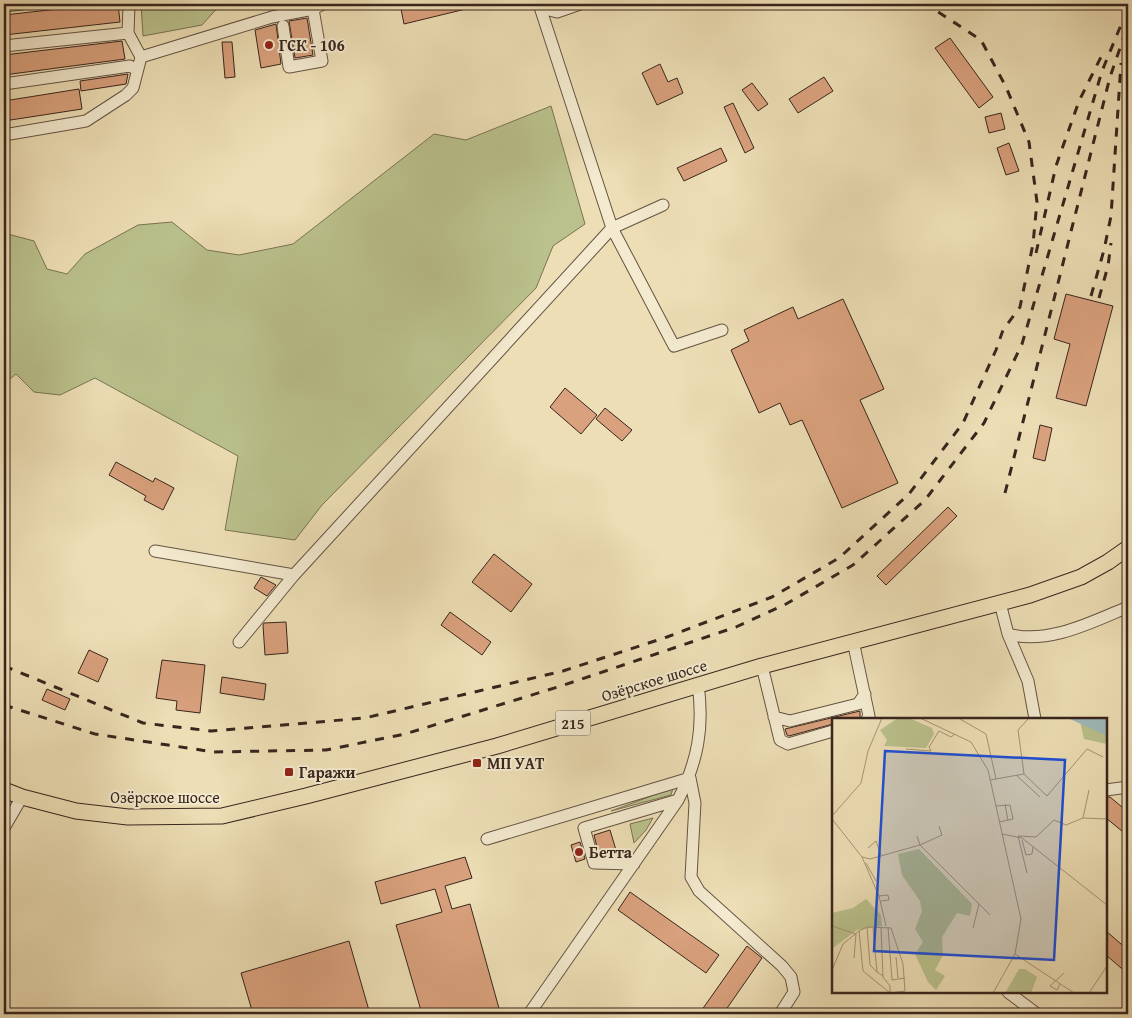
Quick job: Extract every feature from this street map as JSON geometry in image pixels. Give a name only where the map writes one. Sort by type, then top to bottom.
[{"type":"main road","name":"Озёрское шоссе","points":[[4,790],[22,797],[76,811],[128,817],[222,816],[497,746],[698,684],[1052,588],[1081,577],[1128,548]]},
{"type":"street","points":[[4,6],[22,4]]},
{"type":"street","points":[[4,135],[86,121],[126,95],[133,88],[141,57],[128,33],[129,4]]},
{"type":"street","points":[[540,6],[557,12],[580,4]]},
{"type":"street","points":[[141,57],[272,17],[318,6],[322,61],[289,67],[284,26]]},
{"type":"street","points":[[540,6],[612,228],[674,346],[722,330]]},
{"type":"street","points":[[4,46],[128,33]]},
{"type":"street","points":[[4,84],[130,66],[137,70]]},
{"type":"street","points":[[238,642],[294,575],[612,228],[663,205]]},
{"type":"street","points":[[156,551],[294,575]]},
{"type":"street","points":[[1000,603],[1008,634],[1028,681],[1035,718]]},
{"type":"street","points":[[1008,634],[1032,638],[1052,634],[1095,621],[1128,607]]},
{"type":"street","points":[[853,641],[868,718]]},
{"type":"street","points":[[762,666],[780,740],[788,744],[832,731]]},
{"type":"street","points":[[529,1014],[678,800],[690,778],[700,736],[702,708],[698,684]]},
{"type":"street","points":[[774,717],[790,721],[858,704],[865,694]]},
{"type":"street","points":[[487,839],[690,778]]},
{"type":"street","points":[[690,778],[695,803],[691,877],[699,891],[782,966],[791,977],[794,992],[780,1014]]},
{"type":"street","points":[[1107,790],[1128,787]]},
{"type":"street","points":[[4,828],[22,797]]},
{"type":"street","points":[[634,864],[594,863],[584,828],[678,800]]},
{"type":"street","points":[[1009,993],[1037,1014]]},
{"type":"green space","points":[[141,4],[221,4],[202,25],[143,36]]},
{"type":"green space","points":[[551,106],[585,224],[553,246],[536,288],[322,505],[295,540],[225,530],[238,456],[95,378],[60,395],[34,392],[16,374],[4,384],[4,233],[34,241],[47,269],[67,274],[85,254],[138,225],[172,222],[207,250],[239,255],[293,244],[434,134],[466,140]]},
{"type":"green space","points":[[673,788],[671,795],[611,811]]},
{"type":"green space","points":[[653,818],[646,830],[634,843],[630,824]]},
{"type":"building","points":[[118,4],[120,22],[4,35],[4,15]]},
{"type":"building","points":[[400,4],[474,4],[474,7],[404,24]]},
{"type":"building","name":"ГСК - 106","points":[[307,18],[313,55],[295,58],[289,21]]},
{"type":"building","name":"ГСК - 106","points":[[276,24],[281,64],[261,68],[255,30]]},
{"type":"building","points":[[950,38],[993,97],[979,108],[935,48]]},
{"type":"building","points":[[122,41],[125,59],[4,75],[4,55]]},
{"type":"building","points":[[222,42],[232,42],[235,77],[225,78]]},
{"type":"building","points":[[660,64],[668,82],[677,78],[683,93],[657,105],[642,73]]},
{"type":"building","points":[[128,74],[126,84],[81,91],[80,81]]},
{"type":"building","points":[[824,77],[833,91],[798,113],[789,99]]},
{"type":"building","points":[[752,83],[768,104],[758,111],[742,90]]},
{"type":"building","points":[[79,89],[82,109],[4,121],[4,101]]},
{"type":"building","points":[[733,103],[754,148],[745,153],[724,107]]},
{"type":"building","points":[[1001,113],[1005,129],[989,133],[985,117]]},
{"type":"building","points":[[1009,143],[1019,171],[1006,175],[997,148]]},
{"type":"building","points":[[721,148],[727,161],[684,181],[677,168]]},
{"type":"building","points":[[1066,294],[1113,306],[1086,406],[1056,398],[1070,344],[1054,339]]},
{"type":"building","points":[[843,299],[884,389],[860,400],[898,483],[842,508],[802,420],[790,425],[780,403],[759,413],[731,350],[749,341],[744,330],[793,307],[798,319]]},
{"type":"building","points":[[565,388],[597,415],[581,434],[550,407]]},
{"type":"building","points":[[605,408],[632,430],[622,441],[596,419]]},
{"type":"building","points":[[1040,425],[1052,428],[1045,461],[1033,458]]},
{"type":"building","points":[[116,462],[153,482],[155,478],[174,488],[163,510],[144,500],[146,496],[109,475]]},
{"type":"building","points":[[948,507],[957,516],[886,585],[877,576]]},
{"type":"building","points":[[494,554],[532,584],[511,612],[472,582]]},
{"type":"building","points":[[261,577],[276,585],[267,596],[254,588]]},
{"type":"building","points":[[450,612],[491,642],[482,655],[441,625]]},
{"type":"building","points":[[286,622],[288,653],[265,655],[264,623]]},
{"type":"building","points":[[89,650],[108,659],[98,682],[78,673]]},
{"type":"building","points":[[162,660],[205,665],[200,713],[176,710],[177,701],[156,698]]},
{"type":"building","points":[[222,677],[266,684],[264,700],[220,693]]},
{"type":"building","points":[[47,689],[70,699],[65,710],[42,700]]},
{"type":"building","points":[[860,711],[860,718],[832,718],[832,724],[789,736],[785,729]]},
{"type":"building","points":[[1107,797],[1110,797],[1128,812],[1128,836],[1107,819]]},
{"type":"building","points":[[610,830],[616,850],[599,855],[594,835]]},
{"type":"building","name":"Бетта","points":[[580,842],[585,859],[576,862],[571,845]]},
{"type":"building","points":[[465,857],[472,878],[445,886],[452,909],[470,904],[500,1012],[492,1014],[422,1014],[396,925],[442,912],[435,889],[381,904],[375,882]]},
{"type":"building","points":[[630,892],[719,955],[706,973],[618,910]]},
{"type":"building","points":[[1107,932],[1128,950],[1128,974],[1107,956]]},
{"type":"building","points":[[349,941],[370,1014],[253,1014],[241,973]]},
{"type":"building","points":[[747,946],[762,958],[723,1014],[699,1014]]},
{"type":"railway","points":[[4,666],[143,723],[211,731],[365,718],[563,671],[667,637],[772,597],[839,558],[909,494],[963,423],[1003,330],[1020,307],[1033,244],[1037,202],[1029,142],[1006,87],[981,40],[926,4]]},
{"type":"railway","points":[[4,705],[95,734],[214,752],[326,750],[405,734],[561,686],[736,627],[786,604],[853,565],[925,500],[984,423],[1022,344],[1102,71],[1128,8]]},
{"type":"railway","points":[[1005,493],[1110,77],[1128,25]]},
{"type":"railway","points":[[1036,253],[1056,166],[1079,101],[1102,55]]},
{"type":"railway","points":[[1091,296],[1111,216],[1121,63]]},
{"type":"railway","points":[[1099,298],[1108,266],[1111,243]]},
{"type":"place","name":"ГСК - 106","points":[[269,45]]},
{"type":"place","name":"МП УАТ","points":[[477,763]]},
{"type":"place","name":"Гаражи","points":[[289,772]]},
{"type":"place","name":"Бетта","points":[[579,852]]}]
